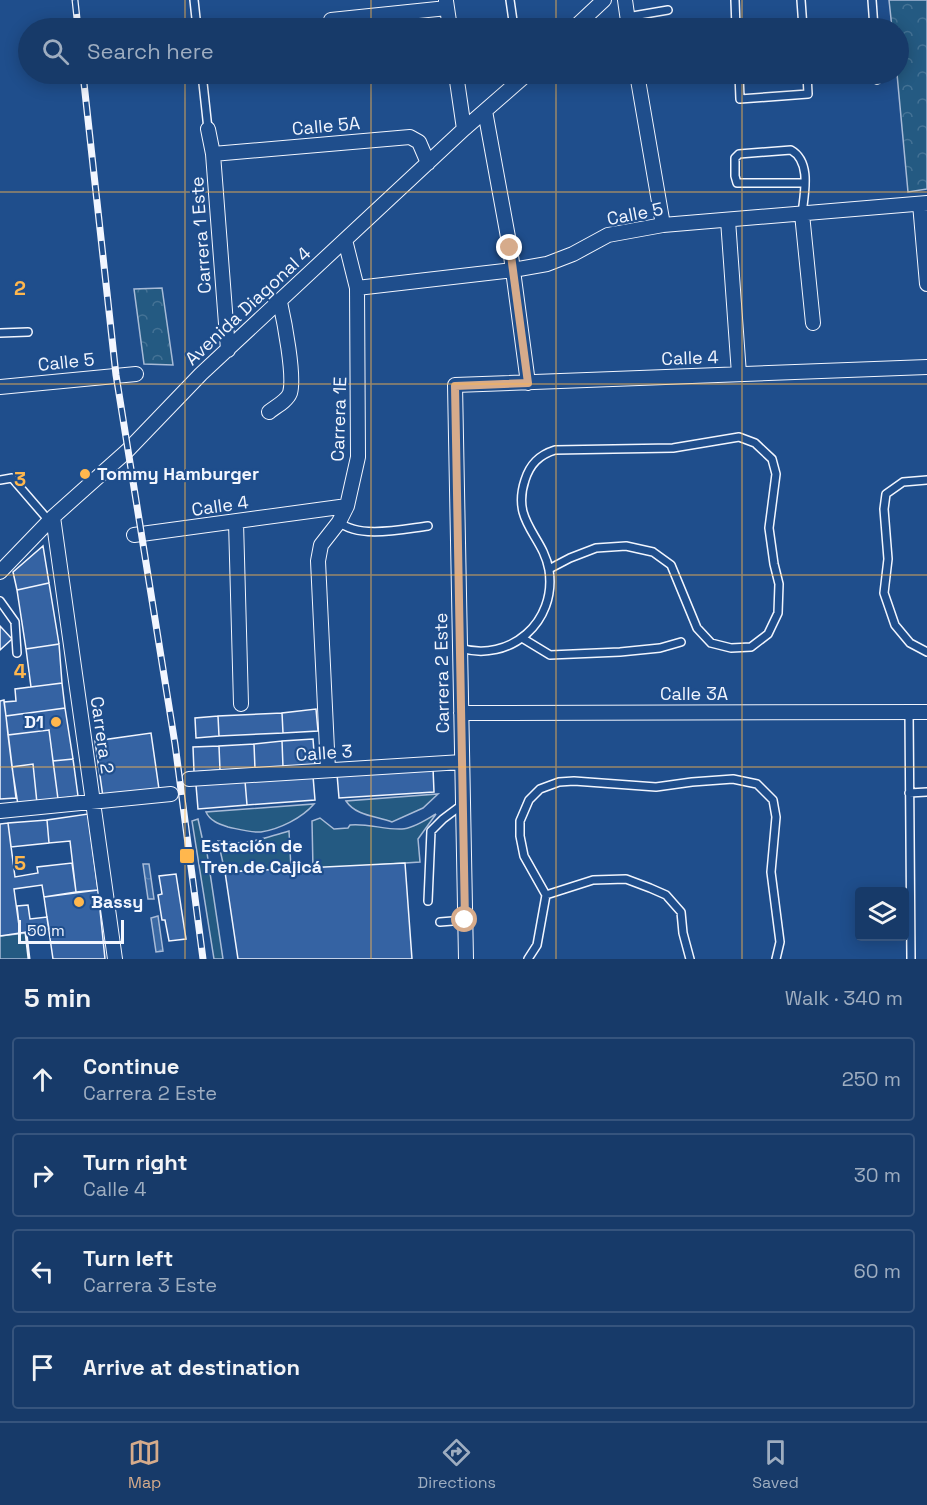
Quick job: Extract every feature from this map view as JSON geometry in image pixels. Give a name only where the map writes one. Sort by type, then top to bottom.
[{"type":"street","points":[[585,18],[604,0]]},
{"type":"street","points":[[625,0],[627,18]]},
{"type":"street","points":[[351,18],[446,4]]},
{"type":"street","points":[[457,84],[464,129]]},
{"type":"street","name":"Avenida Diagonal 4","points":[[0,572],[51,519],[126,451],[193,382],[514,84]]},
{"type":"street","points":[[639,84],[663,225]]},
{"type":"street","points":[[485,111],[513,270],[528,383]]},
{"type":"street","name":"Carrera 1 Este","points":[[208,129],[213,154],[228,350]]},
{"type":"street","name":"Calle 5A","points":[[213,154],[410,138],[419,142],[429,163]]},
{"type":"street","points":[[923,203],[927,284]]},
{"type":"street","name":"Calle 5","points":[[357,288],[547,264],[573,255],[608,235],[663,225],[923,203]]},
{"type":"street","points":[[802,214],[813,323]]},
{"type":"street","points":[[728,220],[739,374]]},
{"type":"street","name":"Carrera 1E","points":[[328,770],[318,561],[321,545],[339,522],[346,506],[358,457],[357,288],[345,240]]},
{"type":"street","points":[[269,412],[289,395],[290,370],[280,302]]},
{"type":"street","name":"Calle 4","points":[[455,386],[927,367]]},
{"type":"street","name":"Calle 5","points":[[0,387],[136,374]]},
{"type":"street","name":"Carrera 2 Este","points":[[455,386],[466,959]]},
{"type":"street","name":"Calle 4","points":[[134,535],[346,506]]},
{"type":"street","name":"Carrera 2","points":[[51,519],[115,959]]},
{"type":"street","points":[[236,522],[241,704]]},
{"type":"street","name":"Calle 3A","points":[[461,713],[927,712]]},
{"type":"street","name":"Calle 3","points":[[189,779],[462,762]]},
{"type":"street","points":[[0,811],[171,794]]},
{"type":"lane","points":[[194,0],[196,18]]},
{"type":"lane","points":[[510,0],[513,18]]},
{"type":"lane","points":[[735,0],[736,18]]},
{"type":"lane","points":[[801,0],[802,18]]},
{"type":"lane","points":[[872,0],[873,18]]},
{"type":"lane","points":[[641,18],[668,10]]},
{"type":"lane","points":[[203,84],[208,129]]},
{"type":"lane","points":[[739,84],[740,99],[808,94],[808,84]]},
{"type":"lane","points":[[802,214],[805,183],[804,167],[798,154],[791,150],[739,154],[735,158],[737,183],[805,183]]},
{"type":"lane","points":[[0,333],[28,332]]},
{"type":"lane","points":[[460,648],[500,650],[516,643],[538,618],[548,601],[549,569],[521,507],[521,490],[528,471],[540,455],[555,450],[673,448],[740,437],[755,443],[772,459],[776,474],[769,528],[779,584],[778,613],[768,634],[751,647],[731,648],[711,643],[697,628],[671,565],[653,552],[626,546],[596,548],[549,569]]},
{"type":"lane","points":[[0,480],[12,478],[51,519]]},
{"type":"lane","points":[[927,480],[903,482],[886,494],[884,509],[888,559],[885,593],[888,607],[895,625],[910,643],[927,652]]},
{"type":"lane","points":[[339,522],[344,526],[365,532],[428,526]]},
{"type":"lane","points":[[0,601],[15,622],[17,653]]},
{"type":"lane","points":[[522,638],[550,655],[640,650],[660,648],[681,642]]},
{"type":"lane","points":[[909,712],[911,959]]},
{"type":"lane","points":[[528,959],[537,945],[546,895],[524,856],[520,821],[529,800],[540,789],[558,782],[574,781],[656,787],[733,779],[757,784],[773,800],[776,817],[771,872],[780,942],[776,959]]},
{"type":"lane","points":[[909,793],[927,792]]},
{"type":"lane","points":[[429,901],[431,831],[442,819],[463,804]]},
{"type":"lane","points":[[546,895],[594,880],[626,879],[666,895],[681,912],[683,933],[690,959]]},
{"type":"lane","points":[[440,922],[465,920]]},
{"type":"green space","points":[[889,0],[927,0],[927,189],[908,192],[898,84],[909,84],[909,18],[891,18]]},
{"type":"green space","points":[[162,288],[173,365],[144,364],[134,289]]},
{"type":"green space","points":[[438,794],[423,808],[392,822],[361,813],[346,801]]},
{"type":"green space","points":[[314,804],[290,822],[261,832],[225,826],[212,820],[206,812]]},
{"type":"green space","points":[[436,814],[418,839],[420,862],[313,869],[312,821],[320,818],[334,829],[356,825],[406,829]]},
{"type":"green space","points":[[198,819],[207,853],[223,959],[214,959],[192,821]]},
{"type":"green space","points":[[289,831],[291,869],[225,872],[218,841],[246,842]]},
{"type":"green space","points":[[26,933],[29,959],[0,959],[0,936]]},
{"type":"water","points":[[143,864],[149,864],[154,899],[148,899]]},
{"type":"water","points":[[158,916],[163,951],[156,952],[151,918]]},
{"type":"building","points":[[43,546],[49,583],[17,590],[13,572]]},
{"type":"building","points":[[49,583],[59,644],[26,649],[17,590]]},
{"type":"building","points":[[0,626],[12,639],[0,650]]},
{"type":"building","points":[[0,626],[12,639],[0,650]]},
{"type":"building","points":[[59,644],[62,683],[31,687],[26,649]]},
{"type":"building","points":[[62,683],[65,708],[6,716],[4,702],[16,701],[15,689]]},
{"type":"building","points":[[4,700],[16,798],[0,799],[0,701]]},
{"type":"building","points":[[4,700],[16,798],[0,799],[0,701]]},
{"type":"building","points":[[65,708],[73,759],[53,761],[49,730],[8,735],[6,716]]},
{"type":"building","points":[[316,709],[318,731],[283,733],[282,713]]},
{"type":"building","points":[[282,713],[283,733],[219,736],[218,716]]},
{"type":"building","points":[[218,716],[219,736],[196,738],[195,718]]},
{"type":"building","points":[[49,730],[58,799],[37,803],[33,764],[12,767],[8,735]]},
{"type":"building","points":[[151,733],[159,789],[103,797],[95,741]]},
{"type":"building","points":[[313,739],[315,765],[283,767],[282,741]]},
{"type":"building","points":[[282,741],[283,767],[255,769],[254,744]]},
{"type":"building","points":[[254,744],[255,769],[220,770],[219,746]]},
{"type":"building","points":[[219,746],[220,770],[194,772],[193,747]]},
{"type":"building","points":[[73,759],[78,796],[58,799],[53,761]]},
{"type":"building","points":[[33,764],[37,803],[18,805],[12,767]]},
{"type":"building","points":[[433,768],[434,792],[339,798],[337,774]]},
{"type":"building","points":[[313,776],[315,800],[247,805],[245,781]]},
{"type":"building","points":[[245,781],[247,805],[198,809],[196,785]]},
{"type":"building","points":[[88,814],[98,890],[76,892],[70,841],[49,843],[47,820]]},
{"type":"building","points":[[47,820],[49,843],[11,847],[8,823]]},
{"type":"building","points":[[8,823],[15,877],[38,873],[37,867],[72,863],[76,892],[44,897],[42,885],[14,889],[20,933],[0,936],[0,824]]},
{"type":"building","points":[[405,863],[412,959],[238,959],[225,872]]},
{"type":"building","points":[[176,874],[186,939],[169,941],[165,920],[162,920],[158,895],[162,894],[159,876]]},
{"type":"building","points":[[98,890],[105,959],[53,959],[44,897]]},
{"type":"building","points":[[28,905],[30,919],[47,917],[49,929],[20,933],[17,906]]},
{"type":"railway","points":[[75,0],[77,18]]},
{"type":"railway","points":[[84,84],[116,375],[175,744],[203,959]]},
{"type":"wall","points":[[29,932],[26,933],[29,959]]},
{"type":"place","name":"Tommy Hamburger","points":[[85,474]]},
{"type":"place","name":"D1","points":[[56,722]]},
{"type":"place","name":"Estación de Tren de Cajicá","points":[[187,856]]},
{"type":"place","name":"Bassy","points":[[79,902]]},
{"type":"route","points":[[465,920],[455,386],[528,383],[510,248]]}]
